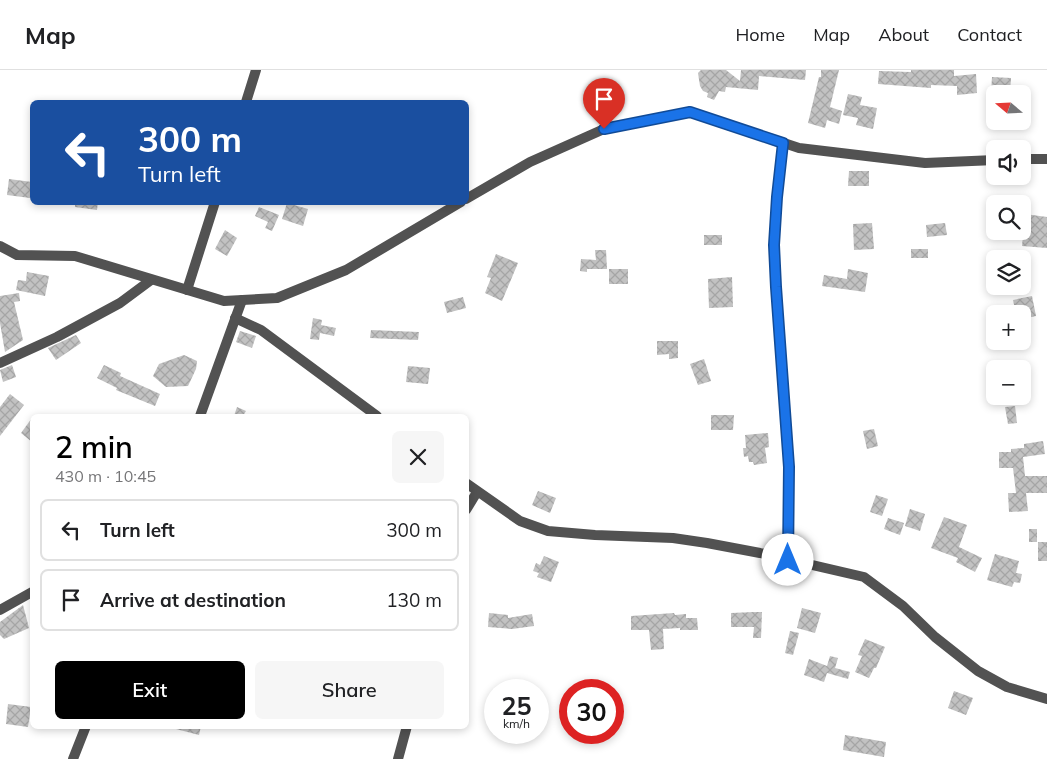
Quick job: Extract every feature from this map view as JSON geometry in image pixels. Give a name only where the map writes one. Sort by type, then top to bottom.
[{"type":"street","points":[[247,100],[256,70]]},
{"type":"street","points":[[469,197],[530,162],[604,129],[690,112],[799,148],[925,163],[986,160]]},
{"type":"street","points":[[783,143],[774,245],[789,467],[788,560]]},
{"type":"street","points":[[1031,159],[1047,159]]},
{"type":"street","points":[[187,290],[214,205]]},
{"type":"street","points":[[0,246],[17,255],[75,256],[224,301],[277,298],[346,270],[456,205]]},
{"type":"street","points":[[0,363],[57,337],[112,308],[151,280]]},
{"type":"street","points":[[201,414],[242,300]]},
{"type":"street","points":[[235,318],[261,330],[373,414]]},
{"type":"street","points":[[469,486],[520,521],[548,531],[673,538],[716,544],[864,577],[903,606],[935,637],[978,671],[1007,687],[1047,699]]},
{"type":"street","points":[[469,506],[478,492]]},
{"type":"street","points":[[0,610],[30,593]]},
{"type":"street","points":[[73,759],[85,729]]},
{"type":"street","points":[[398,759],[406,729]]},
{"type":"building","points":[[701,70],[726,70],[740,81],[741,70],[806,70],[805,80],[759,76],[758,90],[726,87],[725,92],[719,91],[714,100],[707,97],[708,93],[703,91],[700,86],[698,73]]},
{"type":"building","points":[[821,70],[839,70],[830,107],[842,111],[839,124],[827,120],[825,128],[808,123],[819,77],[821,77]]},
{"type":"building","points":[[911,70],[954,70],[954,76],[976,74],[977,93],[957,95],[957,86],[931,85],[931,88],[878,84],[879,71],[911,72]]},
{"type":"building","points":[[992,77],[1011,78],[1011,85],[992,85]]},
{"type":"building","points":[[848,94],[862,97],[860,105],[877,108],[873,129],[856,125],[858,118],[843,115]]},
{"type":"building","points":[[849,171],[869,171],[869,186],[848,186]]},
{"type":"building","points":[[9,179],[30,182],[30,198],[7,195]]},
{"type":"building","points":[[75,205],[98,205],[97,210],[75,207]]},
{"type":"building","points":[[286,205],[308,209],[303,226],[282,219]]},
{"type":"building","points":[[259,207],[279,215],[272,231],[265,228],[268,222],[255,216]]},
{"type":"building","points":[[1031,215],[1047,217],[1047,248],[1022,246],[1023,240],[1031,240]]},
{"type":"building","points":[[872,223],[874,249],[854,250],[853,224]]},
{"type":"building","points":[[945,223],[947,235],[927,237],[926,225]]},
{"type":"building","points":[[225,230],[237,238],[227,256],[215,249]]},
{"type":"building","points":[[704,235],[722,235],[722,245],[704,245]]},
{"type":"building","points":[[911,249],[928,249],[928,258],[911,258]]},
{"type":"building","points":[[595,250],[606,250],[607,269],[587,269],[587,272],[580,271],[581,259],[596,260]]},
{"type":"building","points":[[496,254],[518,263],[502,301],[485,293],[491,278],[487,277]]},
{"type":"building","points":[[609,269],[628,269],[628,284],[609,284]]},
{"type":"building","points":[[848,269],[868,273],[865,292],[822,286],[824,275],[847,279]]},
{"type":"building","points":[[27,272],[49,276],[45,296],[16,290],[18,280],[26,281]]},
{"type":"building","points":[[732,277],[733,307],[709,308],[708,279]]},
{"type":"building","points":[[19,293],[20,301],[14,302],[23,340],[5,352],[0,323],[0,296]]},
{"type":"building","points":[[1032,296],[1036,316],[1031,317],[1031,305],[1014,305],[1013,300]]},
{"type":"building","points":[[463,297],[466,308],[447,313],[444,302]]},
{"type":"building","points":[[313,318],[322,320],[321,325],[336,328],[334,336],[320,333],[319,340],[310,339]]},
{"type":"building","points":[[371,330],[419,332],[418,340],[370,338]]},
{"type":"building","points":[[240,331],[256,336],[252,348],[236,342]]},
{"type":"building","points":[[76,335],[81,343],[56,360],[48,348]]},
{"type":"building","points":[[657,341],[678,341],[678,358],[669,359],[669,354],[657,355]]},
{"type":"building","points":[[184,355],[197,361],[196,369],[188,386],[166,387],[153,376],[159,364]]},
{"type":"building","points":[[704,359],[711,381],[698,385],[690,364]]},
{"type":"building","points":[[12,365],[16,377],[3,382],[0,370]]},
{"type":"building","points":[[104,365],[121,373],[120,376],[160,394],[155,406],[116,390],[117,388],[97,378]]},
{"type":"building","points":[[408,366],[430,368],[428,384],[406,382]]},
{"type":"building","points":[[10,394],[24,405],[0,436],[0,407]]},
{"type":"building","points":[[1015,406],[1017,423],[1008,424],[1005,407]]},
{"type":"building","points":[[237,407],[246,411],[244,414],[235,414]]},
{"type":"building","points":[[711,415],[734,415],[733,430],[711,430]]},
{"type":"building","points":[[30,421],[30,440],[21,433]]},
{"type":"building","points":[[874,429],[878,446],[867,449],[863,431]]},
{"type":"building","points":[[768,433],[769,447],[765,448],[767,463],[754,465],[753,462],[749,462],[748,456],[744,457],[743,448],[746,448],[745,435]]},
{"type":"building","points":[[1043,441],[1045,454],[1023,457],[1025,476],[1047,476],[1047,493],[1026,493],[1028,511],[1009,512],[1008,493],[1016,493],[1013,468],[999,468],[999,452],[1011,452],[1011,449],[1024,448],[1024,444]]},
{"type":"building","points":[[538,491],[556,498],[550,513],[532,505]]},
{"type":"building","points":[[876,495],[888,499],[882,516],[870,512]]},
{"type":"building","points":[[910,509],[925,514],[920,531],[905,526]]},
{"type":"building","points":[[944,517],[967,525],[959,547],[982,558],[975,572],[956,562],[958,558],[931,548]]},
{"type":"building","points":[[888,518],[904,523],[900,535],[884,529]]},
{"type":"building","points":[[1029,529],[1037,529],[1037,542],[1029,542]]},
{"type":"building","points":[[1038,542],[1047,542],[1047,561],[1038,561]]},
{"type":"building","points":[[995,554],[1019,561],[1016,573],[1022,574],[1020,583],[1014,582],[1012,587],[987,580]]},
{"type":"building","points":[[544,556],[559,562],[551,582],[537,577],[539,573],[533,571],[536,563],[540,565]]},
{"type":"building","points":[[23,605],[29,628],[4,639],[0,635],[0,622]]},
{"type":"building","points":[[802,608],[821,613],[815,633],[797,628]]},
{"type":"building","points":[[762,612],[761,638],[753,638],[754,627],[731,627],[731,613]]},
{"type":"building","points":[[489,613],[508,615],[508,618],[532,614],[534,626],[512,629],[488,627]]},
{"type":"building","points":[[674,613],[675,615],[686,614],[686,618],[697,618],[698,630],[663,629],[664,649],[651,650],[649,630],[631,630],[631,616]]},
{"type":"building","points":[[790,631],[799,633],[793,655],[785,653]]},
{"type":"building","points":[[865,639],[885,647],[876,668],[874,668],[869,678],[855,672],[862,656],[858,655]]},
{"type":"building","points":[[830,656],[838,658],[835,668],[850,672],[848,679],[827,673],[824,682],[804,675],[809,659],[827,666]]},
{"type":"building","points":[[954,691],[973,698],[966,715],[948,708]]},
{"type":"building","points":[[8,704],[30,707],[28,727],[6,724]]},
{"type":"building","points":[[176,729],[200,729],[199,735]]},
{"type":"building","points":[[845,735],[886,742],[884,757],[843,750]]},
{"type":"route","points":[[604,129],[690,112],[783,143],[774,245],[789,467],[788,560]]}]
